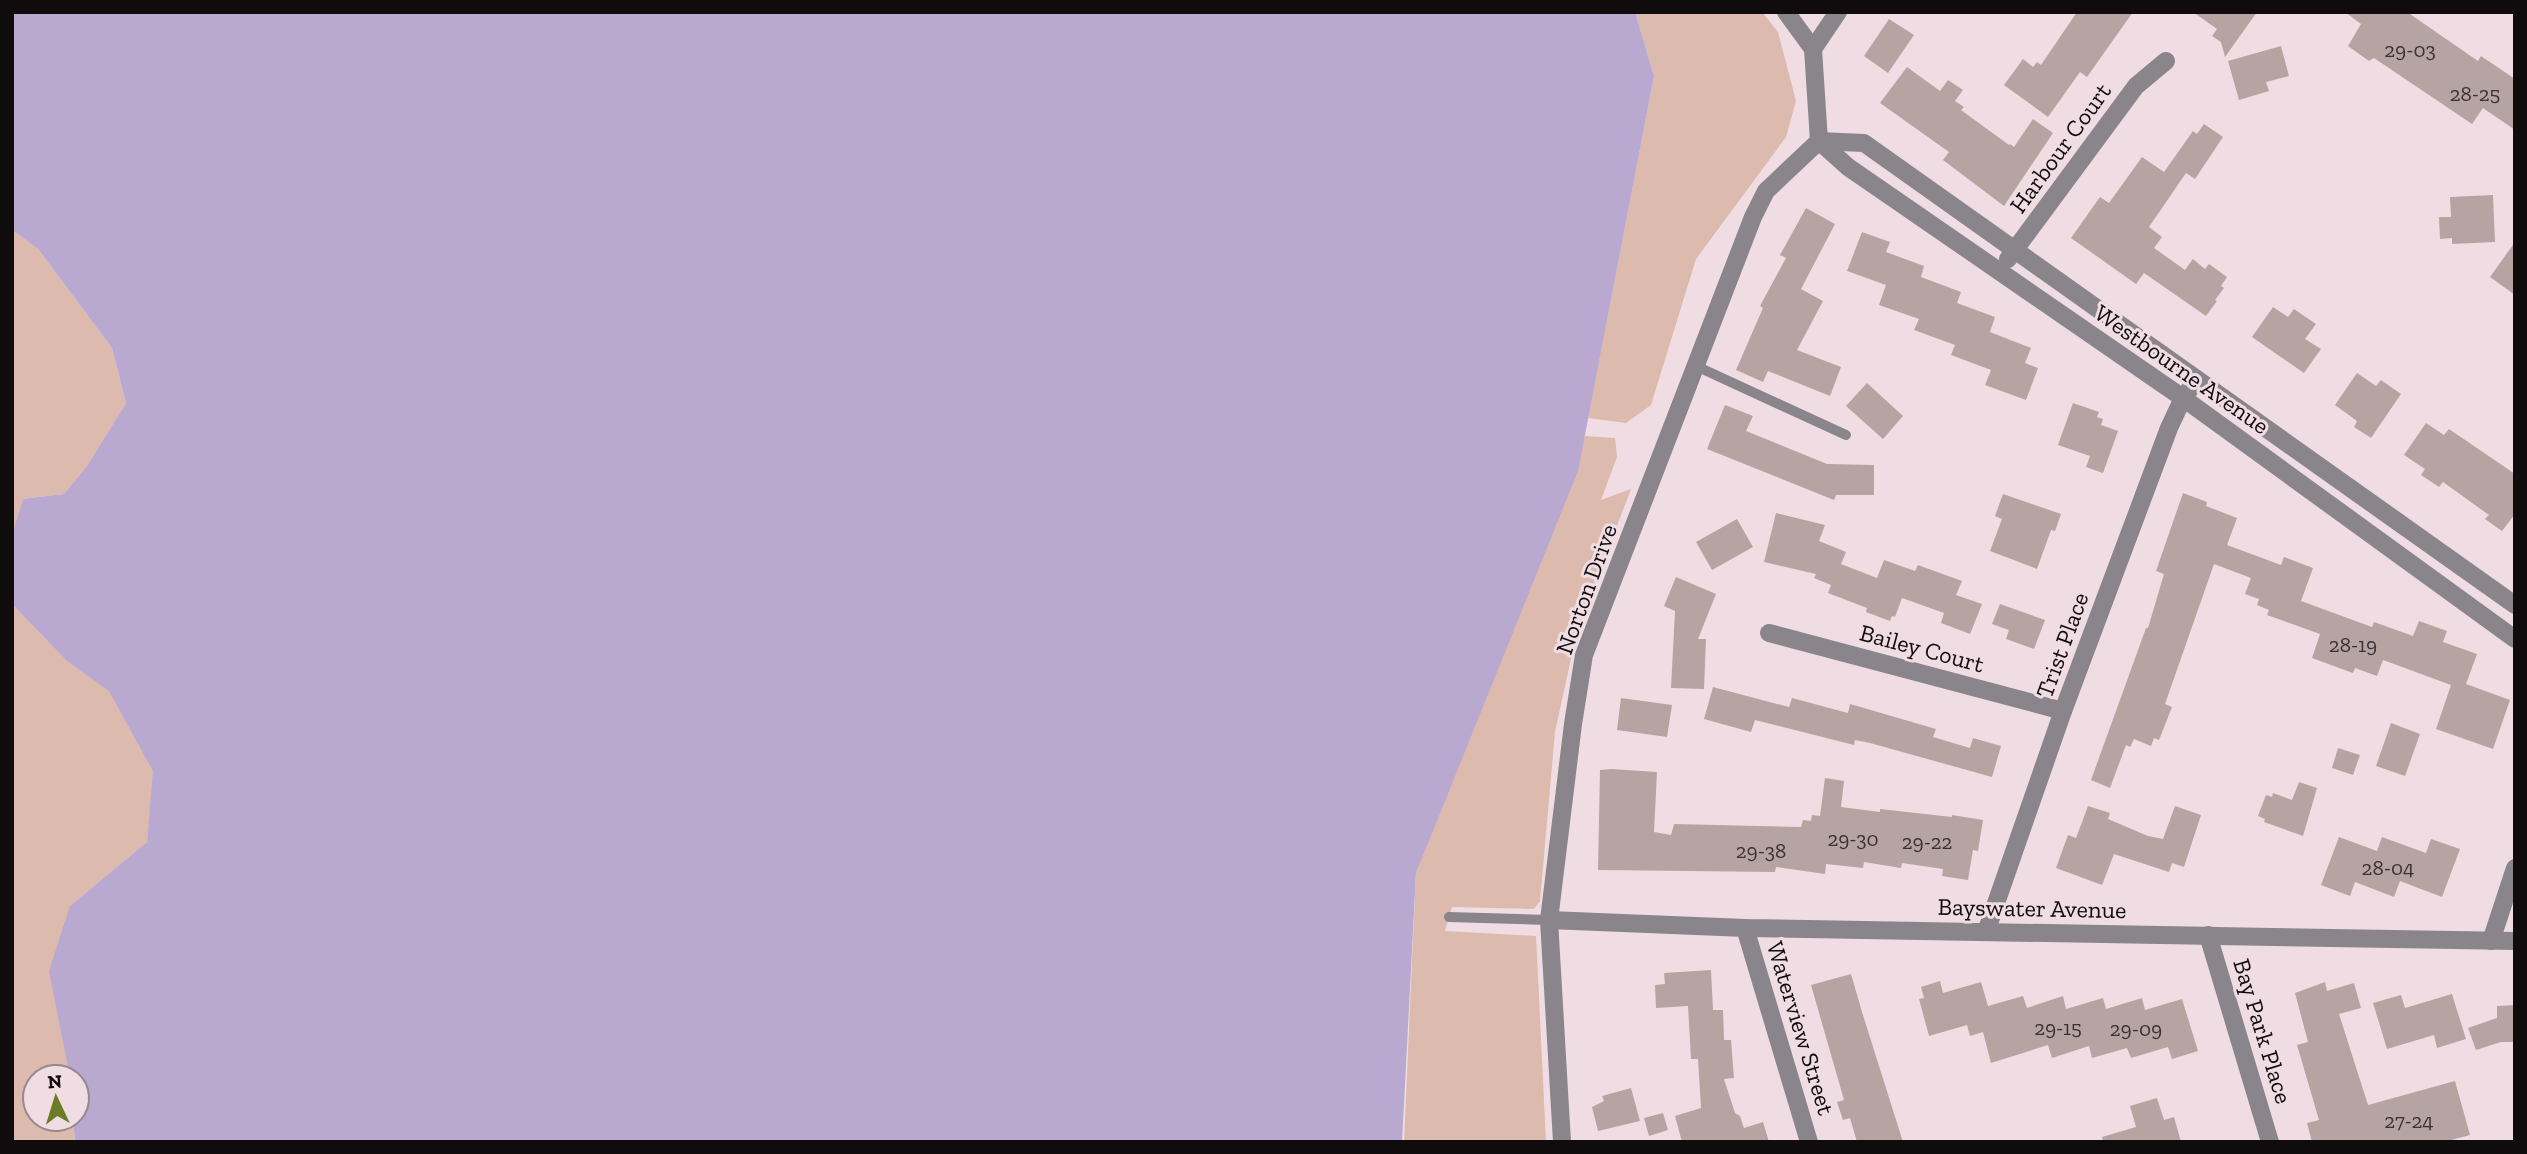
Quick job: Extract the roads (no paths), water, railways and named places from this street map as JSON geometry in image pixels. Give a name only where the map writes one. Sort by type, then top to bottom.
[{"type":"street","points":[[1786,12],[1813,49],[1819,141]]},
{"type":"street","points":[[1813,49],[1838,12]]},
{"type":"street","name":"Harbour Court","points":[[2000,270],[2136,86],[2166,61]]},
{"type":"street","name":"Westbourne Avenue","points":[[1819,141],[1864,143],[2515,605]]},
{"type":"street","name":"Westbourne Avenue","points":[[1819,141],[1848,167],[2183,398],[2515,639]]},
{"type":"street","name":"Norton Drive","points":[[1562,1142],[1549,920],[1584,655],[1746,235],[1766,191],[1819,141]]},
{"type":"street","name":"Trist Place","points":[[1986,932],[2063,711],[2169,428],[2183,398],[2197,380]]},
{"type":"street","name":"Bailey Court","points":[[1769,633],[2063,711]]},
{"type":"street","points":[[2491,941],[2515,868]]},
{"type":"street","name":"Bayswater Avenue","points":[[1549,920],[1745,928],[2515,941]]},
{"type":"street","name":"Waterview Street","points":[[1745,928],[1809,1142]]},
{"type":"street","name":"Bay Park Place","points":[[2208,935],[2270,1142]]},
{"type":"lane","points":[[1696,366],[1846,435]]},
{"type":"lane","points":[[1449,917],[1549,920]]}]
